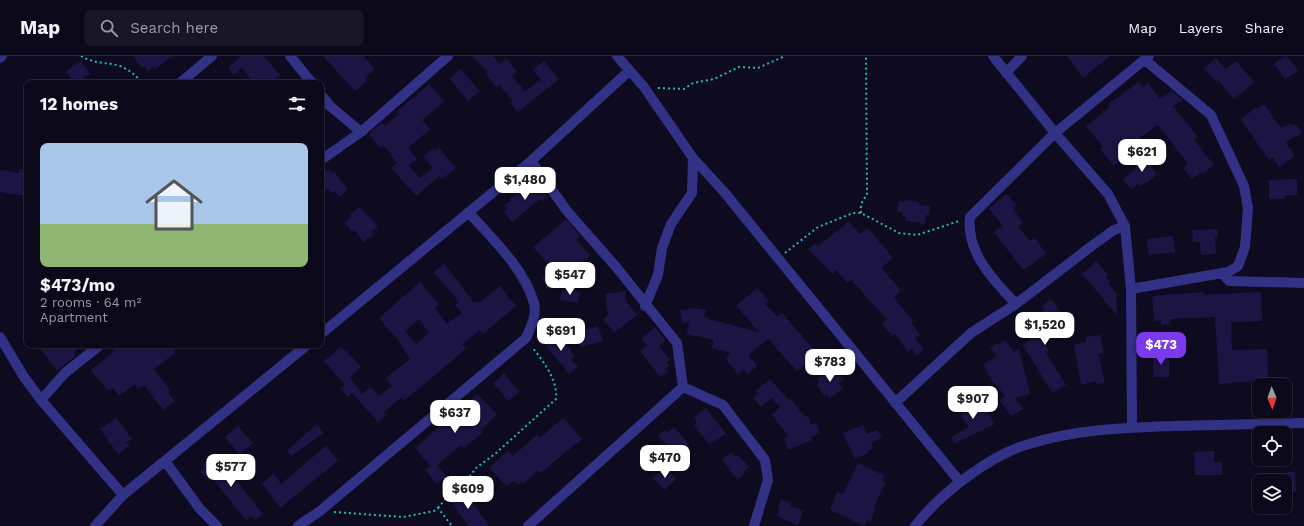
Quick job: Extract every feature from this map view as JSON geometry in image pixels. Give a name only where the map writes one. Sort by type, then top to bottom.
[{"type":"street","points":[[184,80],[212,56]]},
{"type":"street","points":[[290,56],[310,80]]},
{"type":"street","points":[[324,158],[362,132],[448,56]]},
{"type":"street","points":[[617,56],[644,86],[693,158],[725,193],[960,482]]},
{"type":"street","points":[[992,56],[1055,133],[1108,194],[1125,226],[1131,289],[1132,428]]},
{"type":"street","points":[[1006,73],[1022,56]]},
{"type":"street","points":[[1016,304],[992,279],[984,266],[970,236],[970,217],[1055,133],[1147,58],[1211,115],[1244,186],[1248,208],[1245,247],[1238,266],[1228,272],[1131,289]]},
{"type":"street","points":[[324,332],[531,162],[629,71]]},
{"type":"street","points":[[324,98],[330,106],[362,132]]},
{"type":"street","points":[[645,306],[658,275],[662,248],[671,224],[692,193],[693,158]]},
{"type":"street","points":[[531,162],[567,211],[617,268],[645,306],[677,343],[683,387]]},
{"type":"street","points":[[298,526],[320,511],[526,338],[534,320],[534,304],[523,280],[501,247],[469,213]]},
{"type":"street","points":[[895,403],[971,333],[1016,304],[1093,244],[1114,230],[1125,226]]},
{"type":"street","points":[[1222,273],[1229,281],[1304,283]]},
{"type":"street","points":[[0,337],[24,377],[41,400],[124,495]]},
{"type":"street","points":[[41,400],[65,373],[96,348]]},
{"type":"street","points":[[94,526],[124,495],[303,348]]},
{"type":"street","points":[[528,526],[683,387]]},
{"type":"street","points":[[683,387],[723,405],[765,460],[768,480],[754,526]]},
{"type":"street","points":[[915,526],[927,510],[960,482],[995,460],[1028,444],[1088,430],[1304,423]]},
{"type":"street","points":[[165,461],[200,509],[217,526]]},
{"type":"path","points":[[81,56],[87,60],[122,67],[130,71],[140,80]]},
{"type":"path","points":[[644,86],[680,90],[693,83],[714,79],[739,66],[758,68],[785,56]]},
{"type":"path","points":[[861,213],[860,208],[868,190],[866,56]]},
{"type":"path","points":[[778,259],[818,227],[853,213],[861,213],[900,233],[917,235],[970,217]]},
{"type":"path","points":[[320,511],[403,517],[434,511],[438,508],[455,487],[470,476],[476,468],[495,454],[556,399],[557,394],[547,368],[526,338]]},
{"type":"path","points":[[438,508],[452,526]]},
{"type":"building","points":[[133,56],[173,56],[155,69],[153,67],[148,71],[144,66],[142,68]]},
{"type":"building","points":[[241,56],[264,56],[280,75],[274,80],[252,80],[242,68],[234,75],[228,68]]},
{"type":"building","points":[[323,56],[364,56],[375,70],[365,78],[367,81],[355,91]]},
{"type":"building","points":[[472,56],[492,56],[500,64],[507,59],[517,72],[512,76],[525,91],[541,80],[533,70],[544,61],[559,79],[518,112],[511,104],[513,102],[499,85],[496,87],[486,74],[488,72]]},
{"type":"building","points":[[1067,56],[1110,56],[1083,78]]},
{"type":"building","points":[[1287,56],[1298,71],[1285,79],[1274,64]]},
{"type":"building","points":[[1216,58],[1226,69],[1236,61],[1254,82],[1234,99],[1218,80],[1216,82],[1204,69]]},
{"type":"building","points":[[81,61],[90,74],[81,80],[72,80],[66,71]]},
{"type":"building","points":[[460,69],[480,91],[468,101],[450,79]]},
{"type":"building","points":[[1139,82],[1143,87],[1148,83],[1160,99],[1172,91],[1183,100],[1173,106],[1198,137],[1194,140],[1214,165],[1192,179],[1183,168],[1188,164],[1158,125],[1139,138],[1143,142],[1114,166],[1100,149],[1103,147],[1086,126],[1110,107],[1108,104]]},
{"type":"building","points":[[429,84],[444,102],[422,120],[430,129],[408,148],[417,159],[409,165],[419,178],[433,168],[423,156],[433,149],[435,151],[439,148],[456,168],[442,179],[439,176],[416,196],[391,168],[397,163],[384,146],[380,148],[369,134],[382,122],[385,126],[399,114],[396,112]]},
{"type":"building","points":[[1264,104],[1281,128],[1291,123],[1292,126],[1296,124],[1302,133],[1285,142],[1295,156],[1279,167],[1273,157],[1269,160],[1241,120],[1256,107],[1257,109]]},
{"type":"building","points":[[1153,154],[1158,161],[1151,167],[1157,174],[1146,184],[1144,182],[1140,186],[1138,184],[1131,189],[1123,179]]},
{"type":"building","points":[[19,169],[24,170],[24,196],[0,192],[0,170],[19,173]]},
{"type":"building","points":[[329,169],[332,173],[334,171],[348,190],[339,197],[335,191],[332,193],[329,189],[326,189],[324,186],[324,173]]},
{"type":"building","points":[[1297,179],[1297,195],[1285,196],[1285,199],[1269,199],[1269,180]]},
{"type":"building","points":[[536,180],[548,196],[542,201],[540,199],[512,222],[503,212],[508,208],[505,205],[511,201],[510,199]]},
{"type":"building","points":[[1007,194],[1017,206],[1013,209],[1023,223],[1018,226],[1030,241],[1035,238],[1046,254],[1023,270],[994,232],[1003,226],[989,208]]},
{"type":"building","points":[[905,200],[919,202],[919,205],[930,206],[929,215],[926,215],[925,224],[905,221],[906,217],[902,216],[903,212],[897,212],[899,201],[905,202]]},
{"type":"building","points":[[360,207],[378,227],[371,232],[373,235],[363,242],[355,230],[352,232],[345,222],[351,217],[350,214]]},
{"type":"building","points":[[566,219],[580,236],[576,239],[590,256],[547,288],[541,277],[553,270],[533,247]]},
{"type":"building","points":[[849,221],[860,234],[868,228],[893,258],[881,268],[901,290],[894,297],[913,321],[911,322],[920,335],[915,338],[924,350],[917,356],[912,349],[908,352],[895,334],[892,336],[882,323],[887,319],[851,280],[847,283],[836,270],[832,274],[808,249],[815,243],[818,246]]},
{"type":"building","points":[[1218,229],[1218,237],[1215,237],[1216,254],[1201,255],[1200,242],[1193,242],[1192,230]]},
{"type":"building","points":[[1173,236],[1175,252],[1149,255],[1147,239]]},
{"type":"building","points":[[1096,261],[1108,275],[1105,277],[1110,282],[1108,283],[1116,293],[1117,315],[1082,274]]},
{"type":"building","points":[[444,263],[474,303],[477,301],[479,303],[500,286],[516,306],[483,334],[480,330],[462,344],[466,349],[404,401],[402,397],[384,412],[386,415],[378,422],[352,393],[347,397],[341,388],[345,385],[324,361],[341,347],[345,351],[346,350],[361,367],[350,377],[362,394],[371,387],[379,396],[392,386],[386,378],[410,359],[398,340],[379,318],[420,282],[439,305],[435,308],[447,324],[462,313],[455,305],[459,302],[434,272]],"holes":[[[419,319],[429,333],[416,344],[405,331]]]},
{"type":"building","points":[[757,288],[769,301],[765,304],[777,317],[782,313],[818,354],[797,371],[768,339],[748,355],[757,366],[747,374],[744,369],[738,375],[725,358],[732,353],[712,348],[714,340],[687,334],[689,322],[682,323],[680,310],[695,308],[706,310],[704,317],[709,318],[708,319],[759,332],[736,306]]},
{"type":"building","points":[[562,289],[580,292],[578,303],[560,300]]},
{"type":"building","points":[[625,291],[626,301],[637,315],[614,333],[603,319],[608,315],[605,294]]},
{"type":"building","points":[[1204,292],[1204,295],[1261,292],[1262,321],[1231,322],[1232,350],[1267,349],[1268,378],[1252,378],[1252,381],[1219,384],[1215,317],[1170,319],[1170,324],[1161,325],[1161,320],[1154,321],[1152,296]]},
{"type":"building","points":[[1051,299],[1063,315],[1054,322],[1058,327],[1041,341],[1049,350],[1046,353],[1066,385],[1052,393],[1023,345],[1042,329],[1033,318],[1044,309],[1042,306]]},
{"type":"building","points":[[598,326],[603,341],[581,347],[576,332]]},
{"type":"building","points":[[655,327],[665,340],[659,346],[670,360],[667,363],[669,366],[666,368],[668,371],[660,377],[640,351],[647,346],[641,338]]},
{"type":"building","points":[[556,332],[575,356],[571,359],[578,367],[569,374],[543,342]]},
{"type":"building","points":[[1100,335],[1104,353],[1098,354],[1105,382],[1097,384],[1096,381],[1081,385],[1074,345],[1086,342],[1086,337]]},
{"type":"building","points":[[1005,340],[1014,352],[1019,348],[1030,394],[1015,398],[1023,409],[1011,416],[999,400],[1005,396],[991,379],[983,364],[997,356],[990,348]]},
{"type":"building","points":[[39,348],[79,348],[74,352],[76,356],[57,370]]},
{"type":"building","points":[[114,348],[173,348],[176,352],[154,369],[170,390],[168,392],[174,401],[163,410],[144,385],[138,389],[135,384],[119,396],[113,388],[108,391],[91,370],[114,352],[112,350]]},
{"type":"building","points":[[1154,354],[1169,354],[1169,377],[1153,377]]},
{"type":"building","points":[[831,369],[834,373],[837,371],[843,380],[838,383],[843,389],[829,398],[827,394],[824,396],[817,385],[819,383],[817,379]]},
{"type":"building","points":[[504,373],[519,392],[508,401],[493,383]]},
{"type":"building","points":[[770,379],[789,400],[791,399],[805,417],[808,416],[811,424],[816,423],[820,433],[811,437],[812,440],[788,450],[784,438],[788,436],[772,415],[780,408],[772,398],[761,407],[753,398],[758,393],[756,391]]},
{"type":"building","points":[[477,394],[497,414],[481,430],[483,432],[464,448],[461,445],[437,465],[446,476],[437,484],[425,470],[430,466],[415,448],[440,426],[437,423],[456,407],[460,412]]},
{"type":"building","points":[[973,397],[980,409],[984,406],[995,424],[954,444],[951,437],[969,427],[960,414],[963,413],[959,405]]},
{"type":"building","points":[[706,408],[726,434],[709,444],[694,425],[697,422],[694,417]]},
{"type":"building","points":[[116,418],[132,439],[126,443],[129,446],[118,454],[100,429]]},
{"type":"building","points":[[563,418],[582,439],[540,473],[538,470],[523,484],[521,482],[518,485],[514,481],[506,486],[489,468],[508,451],[513,456],[537,435],[540,438]]},
{"type":"building","points":[[317,424],[324,433],[291,456],[287,451]]},
{"type":"building","points":[[863,425],[867,434],[878,430],[882,438],[871,443],[873,448],[867,451],[868,453],[855,459],[843,433]]},
{"type":"building","points":[[238,426],[253,443],[239,454],[225,437]]},
{"type":"building","points":[[674,427],[689,444],[676,455],[658,436],[665,430],[667,433]]},
{"type":"building","points":[[326,446],[338,461],[280,508],[262,483],[274,474],[281,484]]},
{"type":"building","points":[[1214,451],[1214,462],[1222,462],[1222,475],[1195,475],[1194,452]]},
{"type":"building","points":[[731,452],[735,457],[738,455],[749,467],[744,471],[745,473],[738,480],[722,460]]},
{"type":"building","points":[[216,455],[263,514],[255,520],[252,516],[246,520],[212,478],[209,481],[200,471],[205,467],[203,464]]},
{"type":"building","points":[[858,463],[885,476],[882,481],[886,482],[874,507],[876,508],[870,522],[867,520],[865,526],[830,510],[837,492],[843,494]]},
{"type":"building","points":[[665,467],[676,480],[664,490],[653,478]]},
{"type":"building","points":[[1287,472],[1295,472],[1296,492],[1292,492],[1292,474],[1287,474]]},
{"type":"building","points":[[464,490],[489,526],[468,526],[450,500]]},
{"type":"building","points":[[781,499],[791,503],[790,506],[803,511],[798,525],[777,516],[780,509],[778,508]]}]
